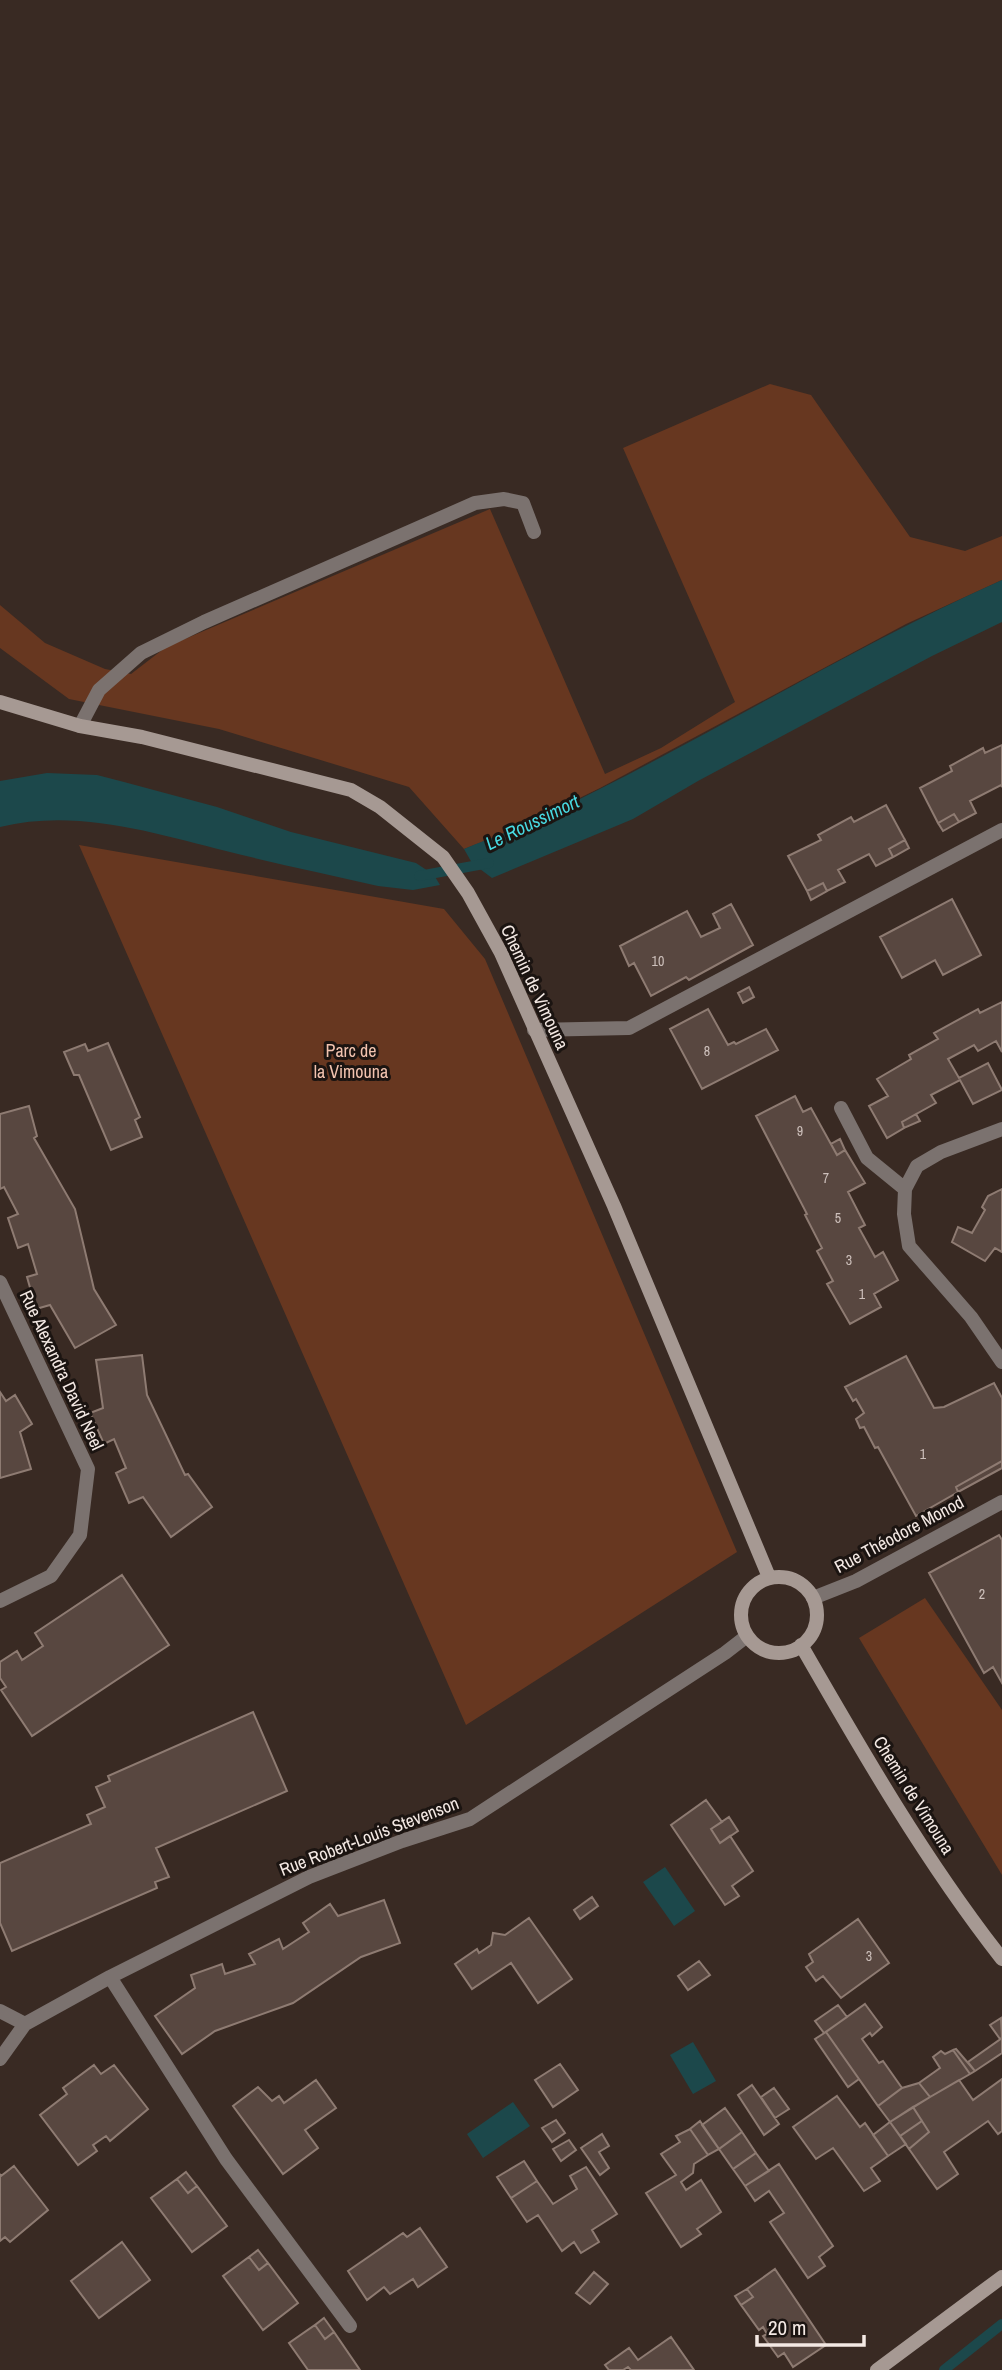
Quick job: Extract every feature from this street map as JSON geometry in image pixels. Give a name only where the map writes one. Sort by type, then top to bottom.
[{"type":"street","points":[[80,726],[99,690],[141,653],[204,622],[475,503],[504,499],[523,503],[534,532]]},
{"type":"street","name":"Chemin de Vimouna","points":[[0,702],[80,726],[142,737],[351,790],[380,807],[443,857],[468,893],[500,953],[614,1206],[769,1577]]},
{"type":"street","points":[[534,1030],[629,1028],[1002,830]]},
{"type":"street","points":[[841,1108],[867,1158],[905,1189]]},
{"type":"street","points":[[1002,1129],[941,1152],[918,1166],[905,1189],[909,1246],[971,1317],[1002,1362]]},
{"type":"street","name":"Rue Alexandra David Neel","points":[[0,1282],[88,1469],[80,1535],[51,1576],[0,1601]]},
{"type":"street","name":"Rue Théodore Monod","points":[[813,1598],[856,1581],[1002,1502]]},
{"type":"street","points":[[769,1577],[789,1578],[803,1585],[813,1598],[817,1614],[815,1628],[801,1646],[791,1651],[773,1651],[753,1644],[747,1636],[741,1611],[745,1596],[769,1577]]},
{"type":"street","name":"Rue Robert-Louis Stevenson","points":[[0,2059],[25,2024],[110,1977],[309,1877],[402,1841],[470,1819],[747,1636]]},
{"type":"street","name":"Chemin de Vimouna","points":[[801,1646],[836,1708],[957,1899],[1002,1959]]},
{"type":"street","points":[[110,1977],[226,2159],[350,2326]]},
{"type":"street","points":[[0,2011],[25,2024]]},
{"type":"street","points":[[877,2370],[1002,2277]]},
{"type":"green space","points":[[770,384],[811,395],[910,537],[965,551],[1002,536],[1002,580],[906,624],[600,788],[520,827],[464,849],[409,787],[219,729],[69,699],[0,648],[0,605],[45,643],[105,669],[131,674],[166,647],[490,509],[605,774],[661,748],[735,702],[623,448]]},
{"type":"green space","name":"Parc de la Vimouna","points":[[79,845],[444,909],[485,959],[737,1552],[466,1725]]},
{"type":"green space","points":[[925,1598],[1002,1710],[1002,1875],[859,1638]]},
{"type":"water","points":[[1002,580],[1002,622],[932,656],[698,781],[633,819],[492,878],[472,863],[464,849],[533,821],[601,788],[886,636]]},
{"type":"water","points":[[47,773],[97,775],[217,807],[291,832],[416,863],[434,875],[440,885],[413,890],[378,886],[143,830],[86,821],[57,820],[0,827],[0,781]]},
{"type":"water","points":[[665,1867],[695,1911],[674,1926],[643,1882]]},
{"type":"water","points":[[693,2042],[716,2081],[693,2094],[670,2055]]},
{"type":"water","points":[[513,2102],[530,2126],[483,2158],[467,2134]]},
{"type":"building","points":[[1002,745],[1002,787],[1001,785],[970,801],[976,813],[959,822],[954,814],[938,823],[920,788],[952,771],[950,766],[983,748],[985,753]]},
{"type":"building","points":[[886,805],[905,840],[889,849],[893,857],[876,866],[869,854],[838,870],[845,882],[827,891],[823,883],[807,891],[788,856],[821,840],[818,835],[851,817],[854,822]]},
{"type":"building","points":[[954,814],[959,822],[943,831],[938,823]]},
{"type":"building","points":[[905,840],[909,848],[893,857],[889,849]]},
{"type":"building","points":[[823,883],[827,891],[811,900],[807,891]]},
{"type":"building","points":[[952,899],[981,955],[943,975],[935,960],[902,978],[880,937]]},
{"type":"building","points":[[731,904],[753,945],[689,980],[686,977],[651,996],[634,963],[629,966],[620,946],[687,911],[701,937],[720,928],[713,914]]},
{"type":"building","points":[[749,987],[754,997],[743,1003],[738,993]]},
{"type":"building","points":[[1002,1002],[1002,1052],[996,1041],[978,1051],[974,1045],[948,1059],[959,1078],[988,1063],[1002,1090],[973,1104],[960,1080],[931,1095],[936,1103],[902,1122],[904,1128],[887,1138],[869,1106],[888,1096],[877,1079],[911,1059],[909,1055],[938,1039],[934,1033],[978,1009],[980,1013]]},
{"type":"building","points":[[708,1009],[728,1045],[734,1042],[736,1044],[766,1029],[778,1050],[702,1089],[670,1029]]},
{"type":"building","points":[[108,1043],[140,1117],[135,1120],[142,1137],[111,1150],[79,1075],[74,1075],[64,1052],[85,1044],[88,1051]]},
{"type":"building","points":[[795,1096],[803,1112],[811,1108],[837,1155],[845,1150],[865,1183],[848,1192],[865,1225],[859,1228],[875,1257],[883,1252],[898,1280],[874,1294],[881,1307],[850,1324],[827,1284],[833,1281],[817,1251],[822,1248],[805,1215],[807,1214],[756,1116]]},
{"type":"building","points":[[29,1106],[37,1136],[34,1138],[75,1209],[94,1289],[116,1325],[75,1348],[50,1305],[36,1309],[27,1277],[37,1274],[28,1244],[18,1248],[8,1218],[18,1214],[4,1187],[0,1189],[0,1114]]},
{"type":"building","points":[[916,1114],[920,1121],[904,1128],[902,1122]]},
{"type":"building","points":[[840,1139],[845,1150],[837,1155],[831,1144]]},
{"type":"building","points":[[1002,1189],[1002,1252],[995,1248],[985,1261],[952,1242],[958,1227],[972,1233],[985,1210],[982,1207],[988,1196]]},
{"type":"building","points":[[142,1355],[147,1395],[185,1475],[188,1474],[212,1507],[171,1537],[143,1497],[129,1503],[116,1473],[126,1468],[114,1439],[104,1444],[90,1413],[103,1408],[96,1360]]},
{"type":"building","points":[[906,1356],[934,1408],[944,1407],[994,1383],[1002,1398],[1002,1461],[956,1487],[958,1492],[916,1516],[878,1447],[875,1448],[864,1427],[860,1428],[856,1419],[864,1413],[845,1387]]},
{"type":"building","points":[[0,1392],[6,1401],[15,1395],[32,1424],[20,1432],[31,1469],[0,1478]]},
{"type":"building","points":[[1002,1461],[1002,1468],[958,1492],[956,1487]]},
{"type":"building","points":[[999,1535],[1002,1540],[1002,1683],[993,1667],[984,1673],[929,1573]]},
{"type":"building","points":[[122,1575],[169,1645],[32,1736],[1,1690],[6,1687],[0,1678],[0,1662],[17,1651],[22,1660],[43,1646],[35,1633]]},
{"type":"building","points":[[253,1712],[287,1791],[156,1848],[169,1877],[155,1882],[157,1888],[12,1951],[0,1923],[0,1863],[91,1824],[87,1815],[105,1807],[96,1787],[110,1781],[108,1776]]},
{"type":"building","points":[[706,1800],[722,1822],[711,1829],[720,1843],[730,1836],[753,1871],[732,1886],[739,1896],[725,1905],[671,1825]]},
{"type":"building","points":[[729,1817],[738,1831],[720,1843],[711,1829]]},
{"type":"building","points":[[592,1897],[598,1906],[580,1919],[574,1910]]},
{"type":"building","points":[[384,1900],[400,1943],[361,1957],[293,2003],[215,2031],[182,2054],[155,2016],[195,1988],[191,1975],[222,1964],[225,1974],[255,1964],[249,1954],[279,1939],[283,1949],[309,1932],[303,1923],[330,1904],[338,1916]]},
{"type":"building","points":[[529,1918],[572,1979],[538,2003],[511,1963],[472,1989],[455,1964],[477,1949],[479,1953],[491,1945],[493,1933],[505,1935]]},
{"type":"building","points":[[858,1919],[889,1963],[841,1998],[823,1976],[816,1981],[806,1967],[813,1962],[809,1954]]},
{"type":"building","points":[[699,1961],[710,1975],[688,1990],[678,1976]]},
{"type":"building","points":[[865,2004],[882,2027],[872,2036],[870,2033],[862,2039],[879,2063],[883,2061],[902,2088],[878,2106],[826,2032]]},
{"type":"building","points":[[838,2005],[847,2017],[824,2033],[815,2021]]},
{"type":"building","points":[[1001,2018],[1002,2038],[1000,2039],[990,2025]]},
{"type":"building","points":[[826,2032],[859,2079],[848,2087],[815,2039]]},
{"type":"building","points":[[1002,2038],[1002,2053],[975,2071],[968,2062]]},
{"type":"building","points":[[956,2049],[975,2071],[970,2074],[953,2050]]},
{"type":"building","points":[[953,2050],[970,2074],[930,2097],[919,2083],[940,2068],[933,2057],[941,2051],[945,2054]]},
{"type":"building","points":[[560,2064],[578,2090],[553,2107],[535,2080]]},
{"type":"building","points":[[94,2065],[101,2074],[114,2065],[148,2109],[110,2141],[106,2136],[93,2145],[97,2151],[78,2165],[40,2115],[67,2094],[63,2088]]},
{"type":"building","points":[[1002,2079],[1002,2131],[998,2134],[988,2121],[944,2152],[958,2174],[937,2189],[909,2149],[929,2132],[913,2107],[959,2080],[973,2100]]},
{"type":"building","points":[[316,2080],[336,2108],[305,2130],[318,2148],[283,2174],[233,2106],[258,2087],[272,2101],[279,2096],[284,2103]]},
{"type":"building","points":[[919,2083],[930,2097],[890,2122],[878,2106],[902,2088]]},
{"type":"building","points":[[752,2085],[779,2124],[764,2135],[738,2095]]},
{"type":"building","points":[[774,2088],[789,2109],[775,2118],[761,2097]]},
{"type":"building","points":[[837,2096],[860,2127],[865,2123],[888,2156],[871,2168],[880,2181],[864,2191],[833,2148],[816,2159],[793,2127]]},
{"type":"building","points":[[913,2107],[922,2121],[900,2136],[890,2122]]},
{"type":"building","points":[[725,2108],[742,2132],[719,2149],[702,2125]]},
{"type":"building","points":[[556,2120],[565,2133],[552,2142],[542,2128]]},
{"type":"building","points":[[700,2121],[719,2149],[708,2155],[690,2129]]},
{"type":"building","points":[[922,2121],[929,2132],[909,2149],[900,2136]]},
{"type":"building","points":[[890,2122],[906,2144],[888,2156],[873,2135]]},
{"type":"building","points":[[690,2129],[708,2155],[694,2164],[693,2173],[681,2182],[686,2190],[701,2180],[721,2212],[697,2229],[701,2234],[681,2247],[646,2193],[676,2175],[661,2154],[680,2142],[676,2136]]},
{"type":"building","points":[[742,2132],[756,2153],[733,2169],[719,2149]]},
{"type":"building","points":[[602,2134],[609,2146],[599,2152],[609,2168],[600,2175],[581,2148]]},
{"type":"building","points":[[569,2140],[576,2150],[561,2161],[553,2149]]},
{"type":"building","points":[[756,2153],[769,2171],[745,2186],[733,2169]]},
{"type":"building","points":[[524,2161],[537,2181],[511,2198],[497,2177]]},
{"type":"building","points":[[779,2164],[833,2246],[819,2257],[825,2266],[808,2278],[770,2222],[784,2213],[769,2191],[755,2201],[745,2186]]},
{"type":"building","points":[[14,2166],[48,2210],[10,2242],[5,2237],[0,2241],[0,2174],[1,2176]]},
{"type":"building","points":[[586,2167],[617,2214],[592,2230],[599,2242],[581,2253],[574,2242],[562,2251],[538,2215],[527,2222],[511,2198],[537,2181],[553,2204],[577,2189],[570,2176]]},
{"type":"building","points":[[186,2172],[197,2186],[188,2193],[177,2179]]},
{"type":"building","points":[[177,2179],[188,2193],[197,2186],[227,2226],[192,2252],[151,2198]]},
{"type":"building","points":[[420,2228],[447,2267],[418,2287],[413,2279],[390,2294],[384,2287],[367,2300],[348,2271],[403,2233],[407,2237]]},
{"type":"building","points":[[122,2242],[150,2280],[99,2318],[71,2281]]},
{"type":"building","points":[[258,2250],[268,2263],[259,2270],[249,2257]]},
{"type":"building","points":[[249,2257],[259,2270],[268,2263],[298,2303],[263,2330],[223,2276]]},
{"type":"building","points":[[775,2269],[826,2345],[793,2367],[784,2353],[778,2357],[763,2336],[767,2334],[763,2327],[759,2330],[741,2305],[753,2297],[747,2289]]},
{"type":"building","points":[[594,2272],[608,2284],[590,2304],[576,2293]]},
{"type":"building","points":[[747,2289],[753,2297],[741,2305],[735,2296]]},
{"type":"building","points":[[324,2318],[334,2332],[325,2339],[315,2325]]},
{"type":"building","points":[[315,2325],[325,2339],[334,2332],[360,2370],[308,2370],[289,2343]]},
{"type":"building","points":[[671,2337],[694,2370],[631,2370],[628,2367],[623,2370],[609,2370],[605,2365],[629,2348],[638,2360]]},
{"type":"waterway","name":"Le Roussimort","points":[[419,876],[489,863]]},
{"type":"waterway","points":[[944,2370],[1002,2324]]}]
